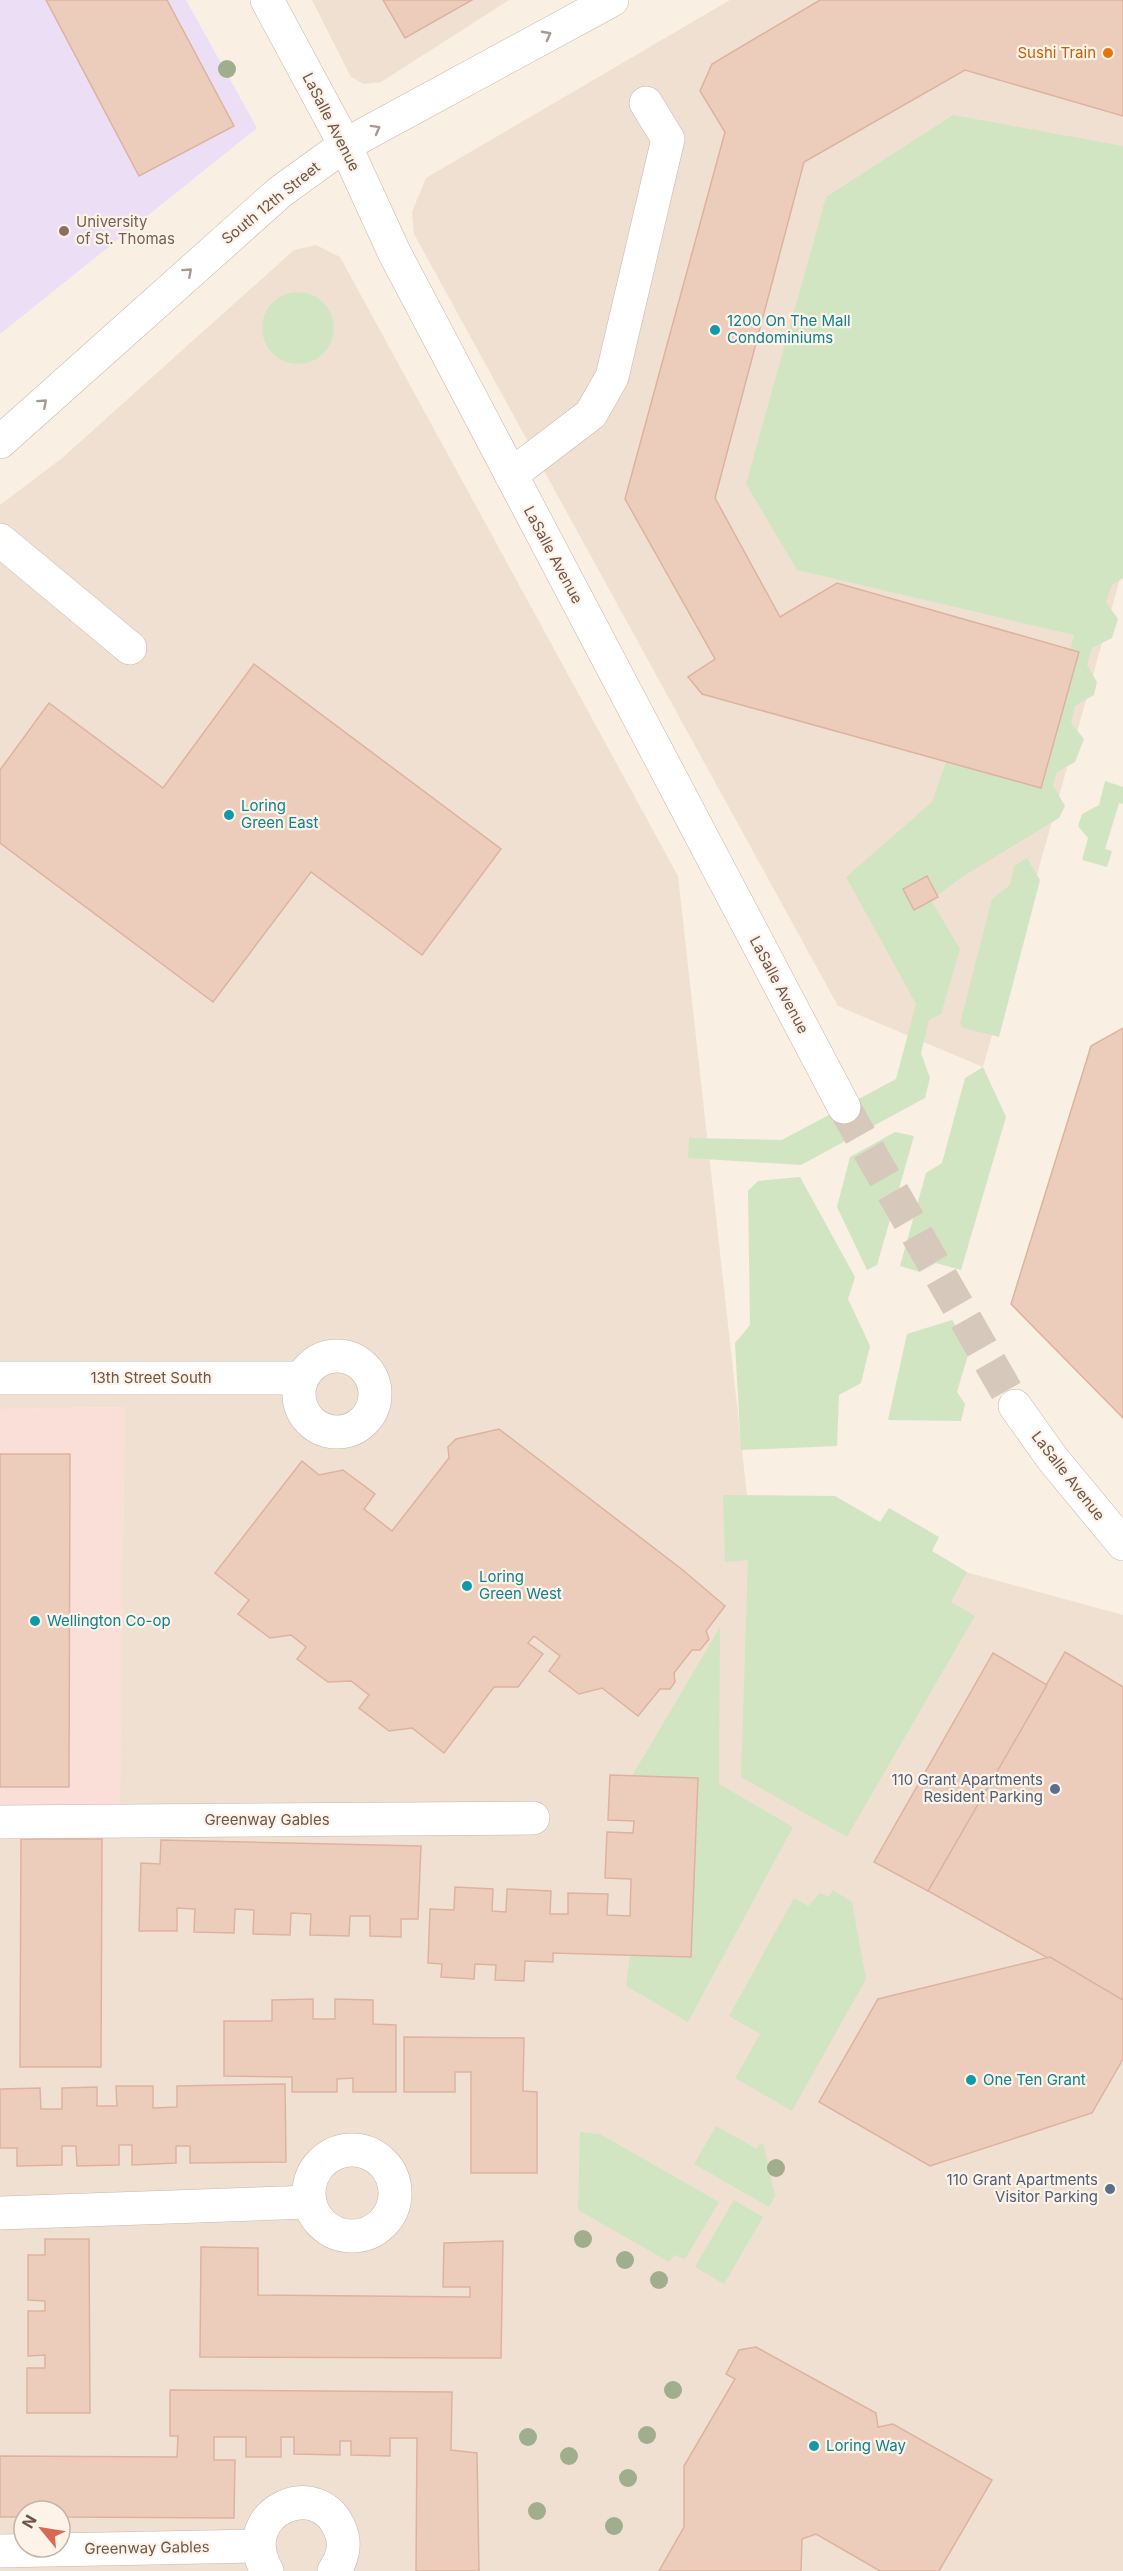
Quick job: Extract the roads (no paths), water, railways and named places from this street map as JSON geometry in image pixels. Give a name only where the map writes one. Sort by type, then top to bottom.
[{"type":"street","name":"LaSalle Avenue","points":[[267,0],[345,146],[394,252],[844,1107]]},
{"type":"street","name":"South 12th Street","points":[[0,442],[280,192],[345,146],[612,0]]},
{"type":"street","points":[[511,475],[591,414],[612,377],[668,139],[646,103]]},
{"type":"street","points":[[0,540],[130,648]]},
{"type":"street","name":"13th Street South","points":[[0,1378],[302,1378]]},
{"type":"street","name":"LaSalle Avenue","points":[[1015,1407],[1052,1458],[1123,1544]]},
{"type":"street","name":"Greenway Gables","points":[[0,1822],[533,1818]]},
{"type":"street","points":[[0,2213],[310,2202]]},
{"type":"street","name":"Greenway Gables","points":[[0,2551],[263,2559],[263,2527],[276,2510],[289,2504],[303,2502],[317,2505],[338,2523],[343,2550],[334,2571]]},
{"type":"tunnel","points":[[844,1107],[1015,1406]]},
{"type":"place","name":"Sushi Train","points":[[1108,53]]},
{"type":"place","name":"University of St. Thomas","points":[[64,231]]},
{"type":"place","name":"1200 On The Mall Condominiums","points":[[715,330]]},
{"type":"place","name":"Loring Green East","points":[[229,815]]},
{"type":"place","name":"Loring Green West","points":[[467,1586]]},
{"type":"place","name":"Wellington Co-op","points":[[35,1621]]},
{"type":"place","name":"110 Grant Apartments Resident Parking","points":[[1055,1789]]},
{"type":"place","name":"One Ten Grant","points":[[971,2080]]},
{"type":"place","name":"110 Grant Apartments Visitor Parking","points":[[1110,2189]]},
{"type":"place","name":"Loring Way","points":[[814,2446]]}]
